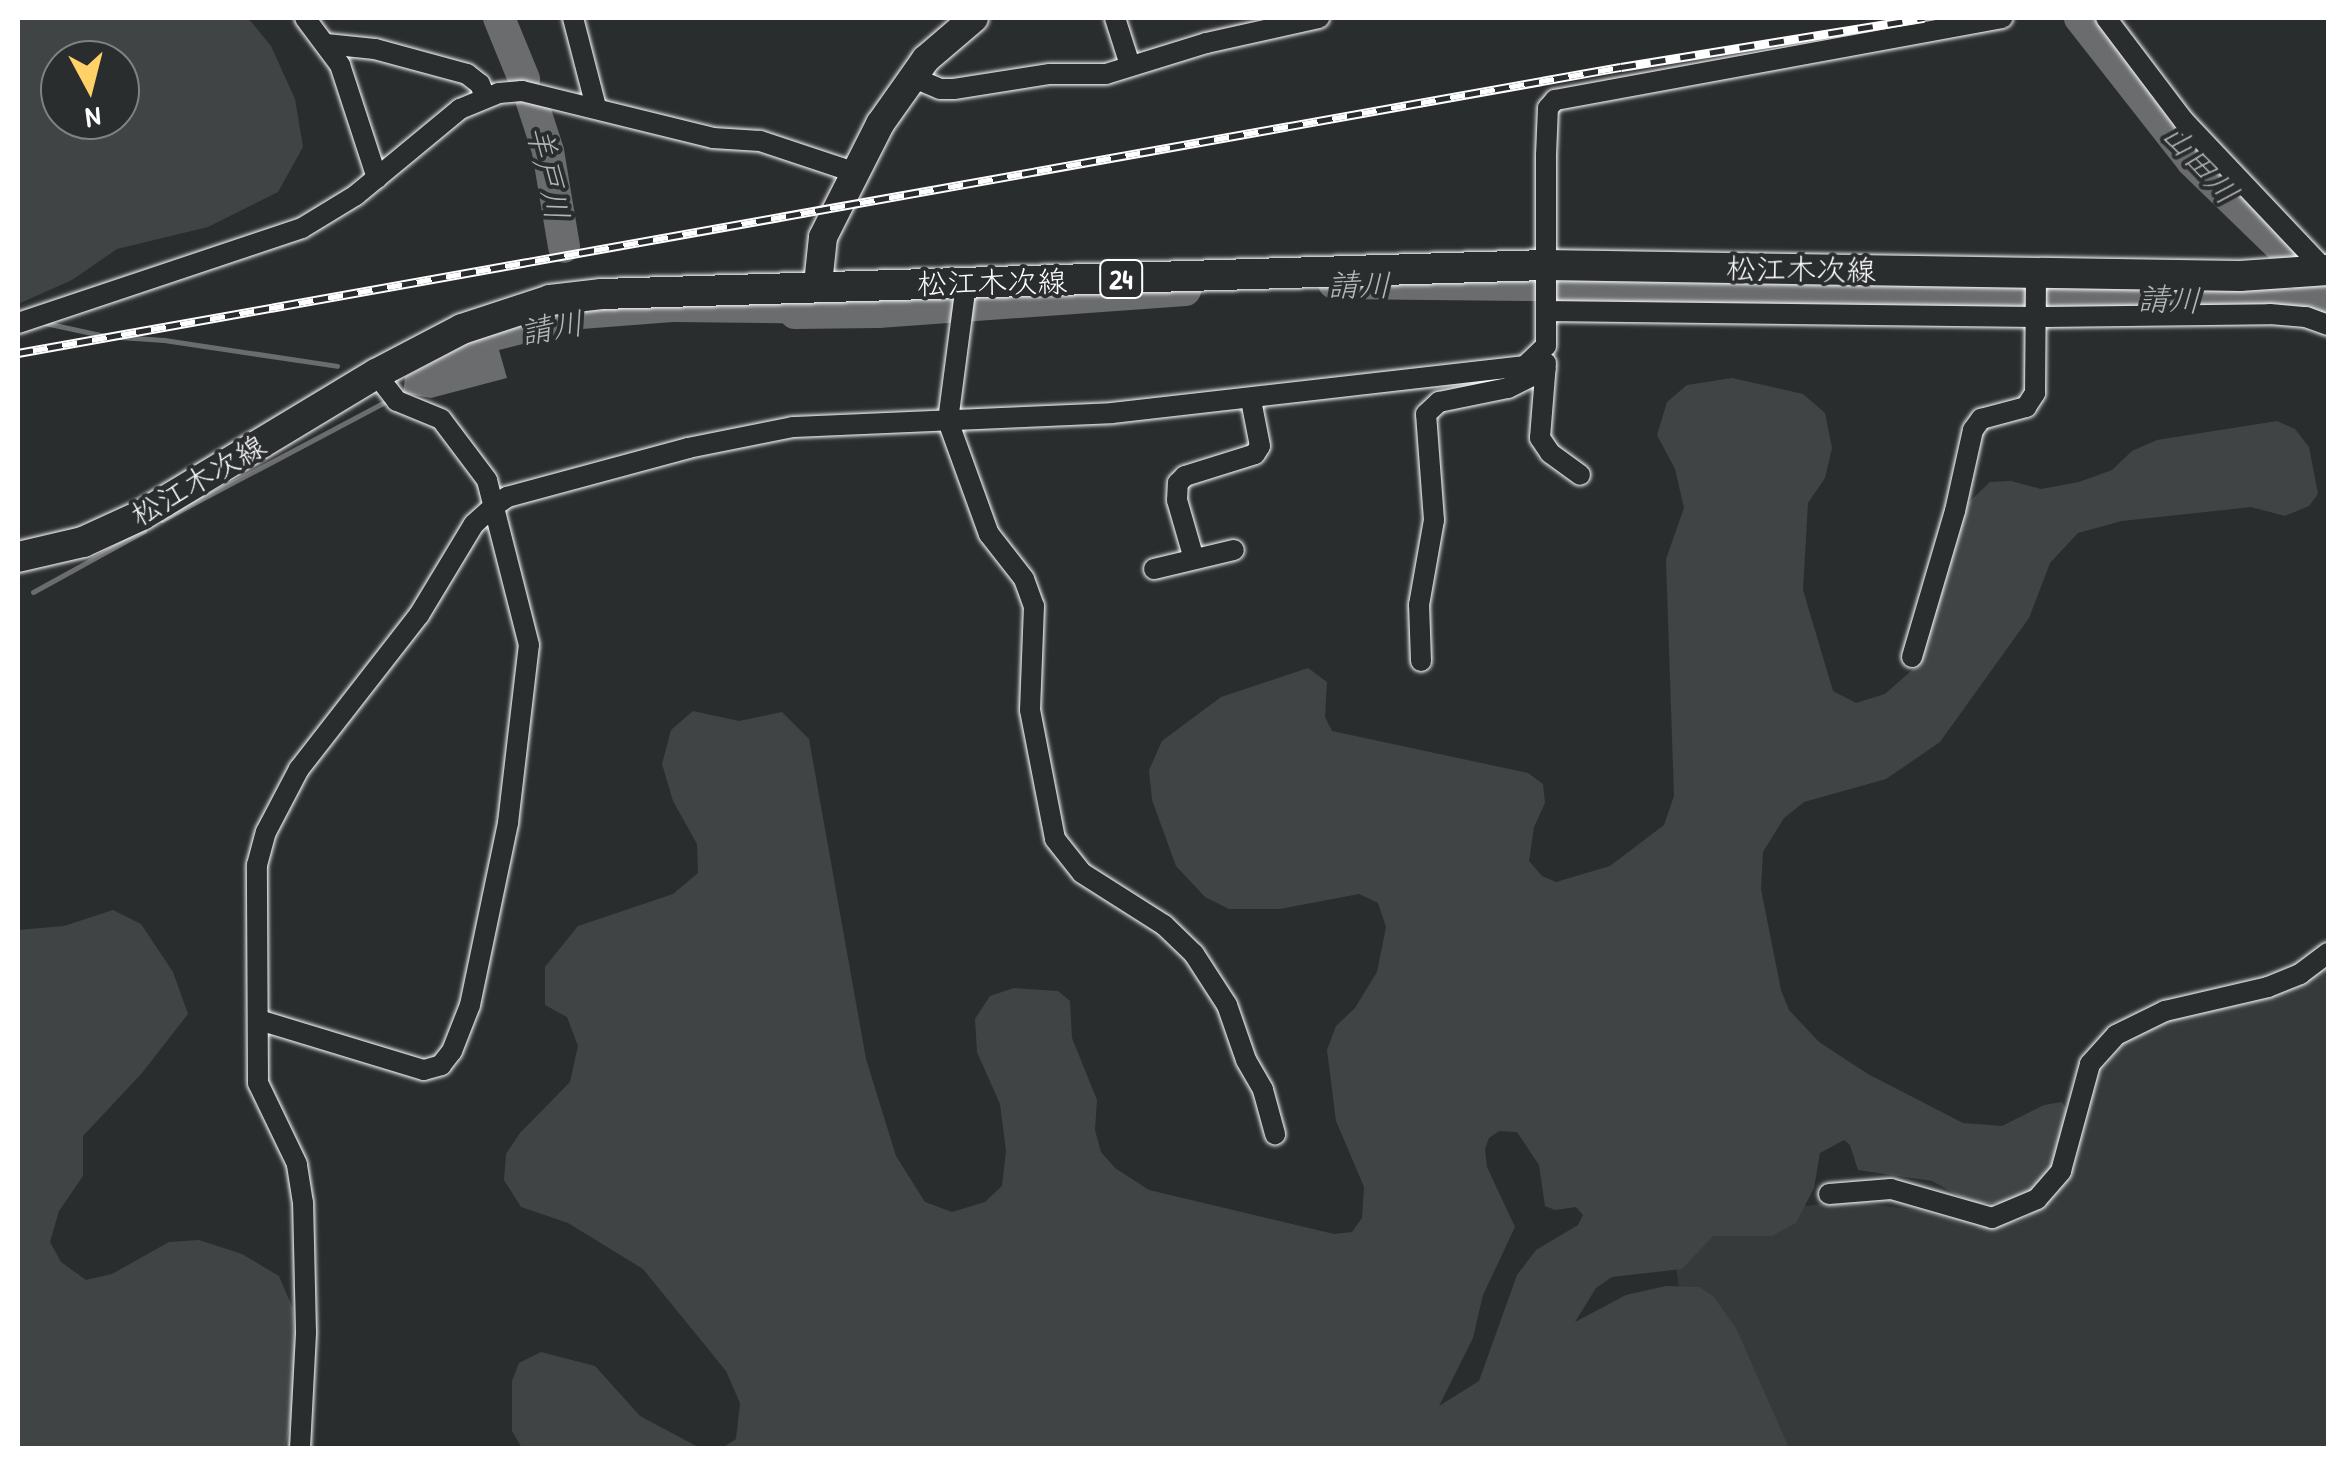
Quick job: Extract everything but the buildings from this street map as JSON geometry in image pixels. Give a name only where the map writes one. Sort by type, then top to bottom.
[{"type":"main road","name":"松江木次線","points":[[18,557],[83,542],[142,514],[376,374],[462,329],[550,300],[644,290],[818,284],[965,291],[1545,265],[2036,279],[2314,271]]},
{"type":"street","points":[[305,18],[326,44],[350,88],[370,168],[377,178]]},
{"type":"street","points":[[573,18],[596,107]]},
{"type":"street","points":[[818,284],[824,237],[853,172],[912,77],[948,38],[974,18]]},
{"type":"street","points":[[1115,18],[1130,65]]},
{"type":"street","points":[[912,77],[940,89],[954,89],[1050,74],[1106,74],[1319,18]]},
{"type":"street","points":[[1580,476],[1550,453],[1540,438],[1546,369],[1547,115],[1555,100],[2003,18]]},
{"type":"street","points":[[2106,18],[2184,121],[2314,271]]},
{"type":"street","points":[[326,44],[375,50],[467,74],[480,84],[485,97]]},
{"type":"street","points":[[18,324],[302,228],[332,212],[377,178],[451,115],[485,97],[522,90],[713,138],[782,146],[853,172]]},
{"type":"street","points":[[1912,657],[1955,511],[1973,430],[1981,419],[2026,407],[2035,393],[2036,279]]},
{"type":"street","points":[[965,291],[948,421],[989,534],[1024,578],[1034,606],[1030,710],[1055,838],[1082,873],[1164,925],[1194,954],[1227,1005],[1266,1100],[1274,1134]]},
{"type":"street","points":[[1546,311],[2291,314],[2328,325]]},
{"type":"street","points":[[300,1448],[306,1332],[304,1203],[297,1164],[258,1084],[257,865],[266,832],[299,769],[419,615],[474,524],[492,508],[508,497],[758,432],[1252,400],[1514,368],[1536,360],[1546,346]]},
{"type":"street","points":[[1420,660],[1419,604],[1434,520],[1424,432],[1426,414],[1439,402],[1508,388],[1546,369]]},
{"type":"street","points":[[259,1020],[424,1070],[442,1065],[452,1051],[470,1005],[508,823],[528,666],[527,626],[484,470],[441,419],[397,401],[376,374]]},
{"type":"street","points":[[1194,559],[1178,500],[1178,483],[1186,476],[1255,454],[1260,446],[1252,400]]},
{"type":"street","points":[[1154,569],[1234,550]]},
{"type":"street","points":[[1829,1194],[1891,1189],[1992,1218],[2037,1200],[2061,1171],[2090,1064],[2116,1035],[2164,1011],[2233,999],[2268,987],[2300,974],[2328,954]]},
{"type":"shaded area","points":[[18,18],[248,18],[271,46],[295,99],[303,147],[278,192],[208,227],[117,249],[72,280],[18,304]]},
{"type":"shaded area","points":[[1732,378],[1803,394],[1825,413],[1832,448],[1825,478],[1808,503],[1803,590],[1833,691],[1856,703],[1885,694],[1919,664],[1968,503],[1990,482],[2011,481],[2041,489],[2079,482],[2112,470],[2132,451],[2157,440],[2277,421],[2295,429],[2309,447],[2318,494],[2309,506],[2285,516],[2251,507],[2122,521],[2078,533],[2050,563],[2029,618],[1940,742],[1886,779],[1804,802],[1784,818],[1763,852],[1761,889],[1781,990],[1789,1010],[1819,1042],[1868,1074],[1963,1123],[2002,1126],[2044,1105],[2062,1102],[2067,1110],[2053,1170],[2036,1190],[2018,1203],[1972,1203],[1932,1181],[1858,1170],[1850,1145],[1844,1140],[1820,1153],[1814,1188],[1796,1223],[1772,1236],[1713,1236],[1682,1269],[1612,1277],[1596,1288],[1575,1322],[1626,1295],[1666,1286],[1699,1287],[1713,1296],[1736,1328],[1789,1448],[722,1448],[736,1439],[740,1403],[726,1371],[643,1269],[568,1223],[521,1207],[504,1180],[506,1154],[520,1133],[570,1082],[578,1046],[567,1017],[545,1005],[545,967],[578,926],[673,894],[698,873],[697,844],[673,801],[662,764],[671,730],[693,711],[739,721],[782,712],[809,739],[866,1059],[896,1156],[925,1202],[952,1212],[985,1202],[1002,1186],[1006,1151],[1000,1104],[977,1052],[975,1019],[990,996],[1014,988],[1058,991],[1070,1001],[1072,1038],[1097,1100],[1095,1130],[1101,1152],[1115,1168],[1149,1190],[1334,1234],[1352,1232],[1362,1218],[1364,1187],[1336,1121],[1327,1050],[1336,1026],[1355,1008],[1377,972],[1386,927],[1378,903],[1359,894],[1280,909],[1229,909],[1205,897],[1176,866],[1152,800],[1149,770],[1162,741],[1221,697],[1308,668],[1327,682],[1325,717],[1332,731],[1528,773],[1543,784],[1545,803],[1534,827],[1529,861],[1542,876],[1556,882],[1610,866],[1664,825],[1674,796],[1666,559],[1684,508],[1675,469],[1657,435],[1667,402],[1687,385]],"holes":[[[1499,1131],[1517,1132],[1539,1165],[1545,1206],[1555,1210],[1576,1207],[1583,1215],[1578,1225],[1536,1250],[1517,1275],[1479,1381],[1439,1406],[1473,1338],[1483,1295],[1515,1227],[1487,1167],[1485,1149],[1489,1138]]]},
{"type":"shaded area","points":[[113,910],[141,924],[173,972],[188,1014],[142,1073],[83,1136],[83,1176],[59,1211],[50,1242],[61,1262],[86,1280],[112,1274],[169,1242],[199,1240],[242,1254],[279,1276],[293,1309],[297,1392],[285,1448],[18,1448],[18,930],[64,926]]},
{"type":"shaded area","points":[[2328,962],[2328,1448],[1726,1448],[1646,1332],[1679,1286],[1675,1262],[1702,1241],[1762,1213],[1845,1200],[1926,1212],[1974,1228],[2021,1221],[2048,1201],[2095,1080],[2124,1043],[2173,1018],[2250,1003],[2295,984]]},
{"type":"shaded area","points":[[541,1352],[595,1366],[640,1416],[700,1448],[522,1448],[512,1431],[512,1381],[519,1363]]},
{"type":"water","points":[[674,303],[837,303],[836,324],[673,322],[582,329],[499,350],[507,378],[431,398],[403,393],[405,377],[482,336],[559,312]]},
{"type":"waterway","name":"羊戸川","points":[[499,18],[524,79]]},
{"type":"waterway","name":"山田川","points":[[2080,18],[2192,161],[2286,252],[2317,294]]},
{"type":"waterway","name":"羊戸川","points":[[531,99],[548,151],[564,247]]},
{"type":"waterway","name":"請川","points":[[1334,283],[1829,288],[2328,306]]},
{"type":"waterway","name":"請川","points":[[795,313],[878,312],[1185,290]]},
{"type":"waterway","name":"請川","points":[[45,323],[105,336],[164,340],[337,366]]},
{"type":"waterway","points":[[162,520],[383,403]]},
{"type":"waterway","points":[[33,592],[144,531]]},
{"type":"railway","points":[[18,353],[1621,67],[1924,18]]}]
